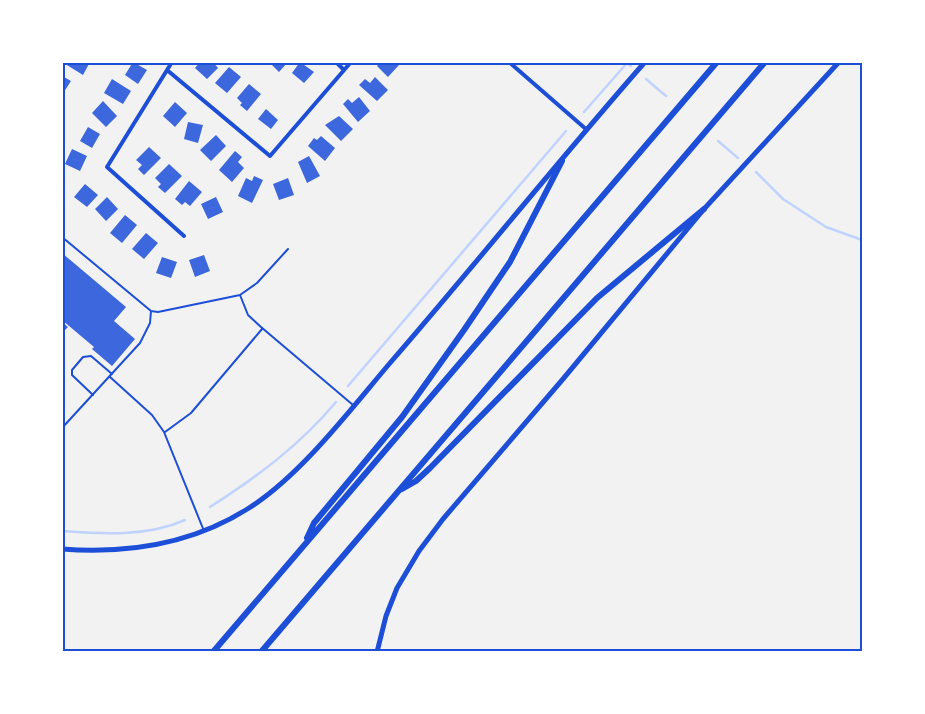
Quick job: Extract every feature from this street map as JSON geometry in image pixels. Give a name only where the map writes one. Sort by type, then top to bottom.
[{"type":"highway","points":[[213,652],[717,62]]},
{"type":"highway","points":[[261,652],[765,62]]},
{"type":"highway","points":[[307,541],[314,523],[402,416],[510,262],[562,161]]},
{"type":"highway","points":[[398,490],[416,480],[430,468],[597,298],[704,209]]},
{"type":"main road","points":[[62,549],[136,549],[204,531],[248,509],[270,493],[296,470],[353,405],[645,62]]},
{"type":"main road","points":[[377,652],[386,616],[397,588],[418,551],[443,519],[563,380],[704,209],[839,62]]},
{"type":"street","points":[[172,62],[106,167],[184,236]]},
{"type":"street","points":[[336,62],[344,70]]},
{"type":"street","points":[[167,70],[270,156],[350,62]]},
{"type":"street","points":[[509,62],[587,130]]},
{"type":"lane","points":[[62,237],[152,311],[158,312],[240,295],[253,287],[288,248]]},
{"type":"lane","points":[[240,295],[248,315],[262,329],[353,405]]},
{"type":"lane","points":[[62,428],[140,343],[150,323],[152,311]]},
{"type":"lane","points":[[164,432],[191,413],[262,329]]},
{"type":"lane","points":[[94,395],[72,375],[72,370],[83,357],[91,356],[152,415],[164,432],[204,531]]},
{"type":"building","points":[[62,62],[90,62],[83,75]]},
{"type":"building","points":[[133,62],[147,70],[138,84],[125,75]]},
{"type":"building","points":[[200,62],[213,62],[218,68],[207,79],[195,68]]},
{"type":"building","points":[[269,62],[288,62],[279,72]]},
{"type":"building","points":[[300,62],[314,72],[304,83],[292,73]]},
{"type":"building","points":[[380,62],[397,62],[399,65],[388,77],[377,66]]},
{"type":"building","points":[[229,67],[241,77],[227,93],[215,83]]},
{"type":"building","points":[[62,76],[71,81],[62,95]]},
{"type":"building","points":[[375,77],[388,90],[377,101],[359,85],[365,79],[370,83]]},
{"type":"building","points":[[112,79],[131,91],[123,104],[104,93]]},
{"type":"building","points":[[249,84],[261,94],[247,111],[240,105],[242,103],[237,98]]},
{"type":"building","points":[[359,97],[370,111],[358,122],[343,104],[348,99],[352,103]]},
{"type":"building","points":[[103,101],[117,116],[106,127],[92,113]]},
{"type":"building","points":[[175,102],[187,113],[175,127],[163,116]]},
{"type":"building","points":[[266,109],[278,120],[271,129],[258,119]]},
{"type":"building","points":[[339,116],[353,129],[341,141],[325,125]]},
{"type":"building","points":[[188,122],[203,125],[198,143],[184,139]]},
{"type":"building","points":[[88,127],[100,134],[92,148],[80,141]]},
{"type":"building","points":[[216,135],[226,146],[211,161],[200,150]]},
{"type":"building","points":[[321,136],[335,148],[325,161],[308,146],[314,138],[317,140]]},
{"type":"building","points":[[149,147],[161,158],[144,175],[138,169],[142,165],[136,160]]},
{"type":"building","points":[[72,149],[87,156],[80,171],[65,164]]},
{"type":"building","points":[[235,151],[242,157],[238,162],[244,168],[232,182],[219,170]]},
{"type":"building","points":[[309,156],[320,176],[307,183],[298,162]]},
{"type":"building","points":[[169,164],[182,176],[165,193],[158,187],[161,184],[155,178]]},
{"type":"building","points":[[254,176],[263,180],[252,203],[238,196],[246,178],[252,181]]},
{"type":"building","points":[[288,178],[294,195],[279,200],[273,184]]},
{"type":"building","points":[[189,181],[202,192],[190,206],[185,202],[182,205],[175,199]]},
{"type":"building","points":[[85,184],[98,195],[87,207],[74,197]]},
{"type":"building","points":[[107,197],[118,209],[106,221],[95,209]]},
{"type":"building","points":[[216,197],[223,212],[208,219],[201,204]]},
{"type":"building","points":[[125,215],[137,225],[122,243],[110,233]]},
{"type":"building","points":[[146,233],[158,243],[144,259],[132,249]]},
{"type":"building","points":[[62,253],[126,307],[114,321],[135,339],[112,366],[92,349],[94,347],[62,320]]},
{"type":"building","points":[[204,255],[210,271],[195,277],[189,260]]},
{"type":"building","points":[[162,257],[177,262],[171,278],[156,273]]},
{"type":"building","points":[[62,322],[68,327],[62,333]]},
{"type":"waterway","points":[[584,112],[627,63],[631,66]]},
{"type":"waterway","points":[[646,79],[666,96]]},
{"type":"waterway","points":[[348,386],[566,131]]},
{"type":"waterway","points":[[718,141],[738,158]]},
{"type":"waterway","points":[[756,172],[783,199],[826,227],[862,240]]},
{"type":"waterway","points":[[210,507],[244,484],[293,446],[336,402]]},
{"type":"waterway","points":[[62,531],[93,533],[140,532],[185,520]]}]
